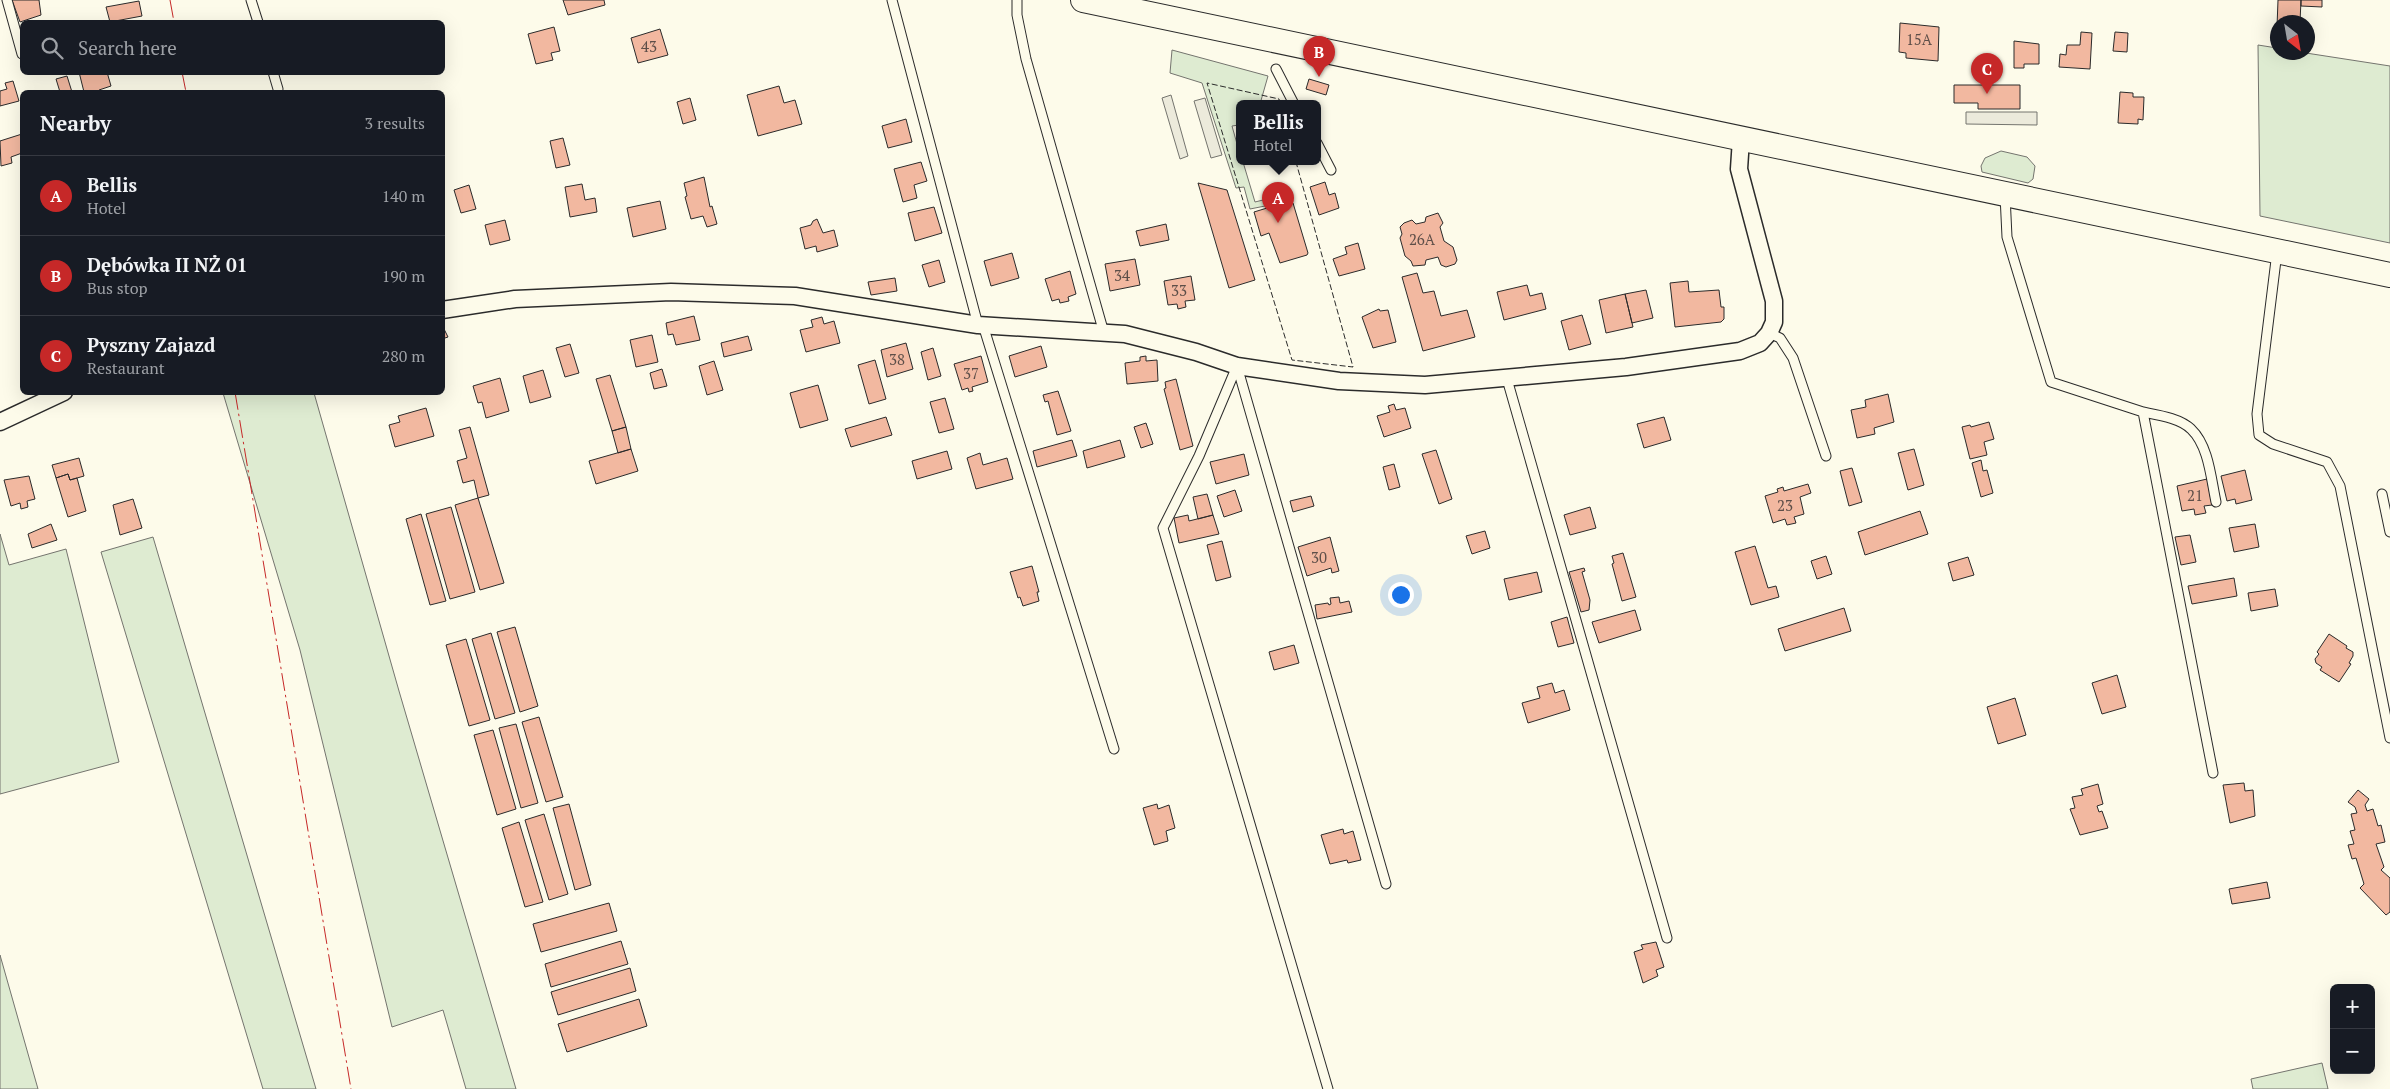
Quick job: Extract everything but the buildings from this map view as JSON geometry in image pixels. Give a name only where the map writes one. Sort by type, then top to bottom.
[{"type":"street","points":[[1083,0],[1741,140],[2390,275]]},
{"type":"street","points":[[445,310],[515,299],[681,292],[795,296],[981,325],[1125,334],[1196,352],[1238,366],[1339,381],[1425,385],[1507,379],[1702,358],[1740,351],[1760,343],[1769,334],[1774,322],[1774,301],[1739,169],[1741,140]]},
{"type":"street","points":[[0,422],[58,395]]},
{"type":"lane","points":[[7,0],[20,47]]},
{"type":"lane","points":[[251,0],[257,20]]},
{"type":"lane","points":[[892,0],[981,325],[1114,749]]},
{"type":"lane","points":[[1017,0],[1016,15],[1026,59],[1104,333]]},
{"type":"lane","points":[[1276,69],[1292,100]]},
{"type":"lane","points":[[274,75],[278,89]]},
{"type":"lane","points":[[1321,151],[1331,170]]},
{"type":"lane","points":[[2005,195],[2007,237],[2051,382],[2143,412],[2166,416],[2191,428],[2204,448],[2216,502]]},
{"type":"lane","points":[[2278,252],[2257,414],[2259,435],[2273,444],[2327,462],[2340,486],[2390,738]]},
{"type":"lane","points":[[1769,334],[1780,338],[1793,358],[1826,456]]},
{"type":"lane","points":[[1238,366],[1386,884]]},
{"type":"lane","points":[[1238,366],[1199,456],[1163,528],[1328,1089]]},
{"type":"lane","points":[[1507,379],[1667,938]]},
{"type":"lane","points":[[2143,412],[2213,772]]},
{"type":"lane","points":[[2382,494],[2390,532]]},
{"type":"green space","points":[[2258,45],[2270,47],[2270,60],[2315,60],[2315,54],[2390,66],[2390,243],[2260,216]]},
{"type":"green space","points":[[1172,50],[1268,76],[1261,100],[1236,100],[1236,125],[1232,126],[1236,140],[1236,165],[1244,165],[1255,202],[1263,200],[1265,206],[1250,209],[1244,187],[1236,188],[1202,83],[1170,73]]},
{"type":"green space","points":[[2001,151],[2027,157],[2035,166],[2033,179],[2028,183],[1982,172],[1981,166],[1985,158]]},
{"type":"green space","points":[[224,395],[315,395],[516,1089],[466,1089],[443,1010],[392,1027],[300,650]]},
{"type":"green space","points":[[0,534],[9,565],[66,549],[119,762],[0,794]]},
{"type":"green space","points":[[153,537],[316,1089],[263,1089],[101,552]]},
{"type":"green space","points":[[0,955],[38,1089],[0,1089]]},
{"type":"green space","points":[[2322,1063],[2328,1089],[2253,1089],[2251,1079]]},
{"type":"shaded area","points":[[1171,95],[1188,156],[1180,159],[1162,98]]},
{"type":"shaded area","points":[[1205,98],[1222,155],[1211,158],[1194,101]]},
{"type":"shaded area","points":[[1966,112],[2037,112],[2037,125],[1966,124]]},
{"type":"fence","points":[[1279,100],[1207,83],[1292,360],[1353,367],[1297,165]]},
{"type":"power","points":[[170,0],[174,20]]},
{"type":"power","points":[[183,75],[186,90]]},
{"type":"power","points":[[235,395],[351,1089]]},
{"type":"place","name":"Dębówka II NŻ 01","points":[[1319,77]]},
{"type":"place","name":"Pyszny Zajazd","points":[[1987,94]]},
{"type":"place","name":"Bellis","points":[[1278,223]]}]
